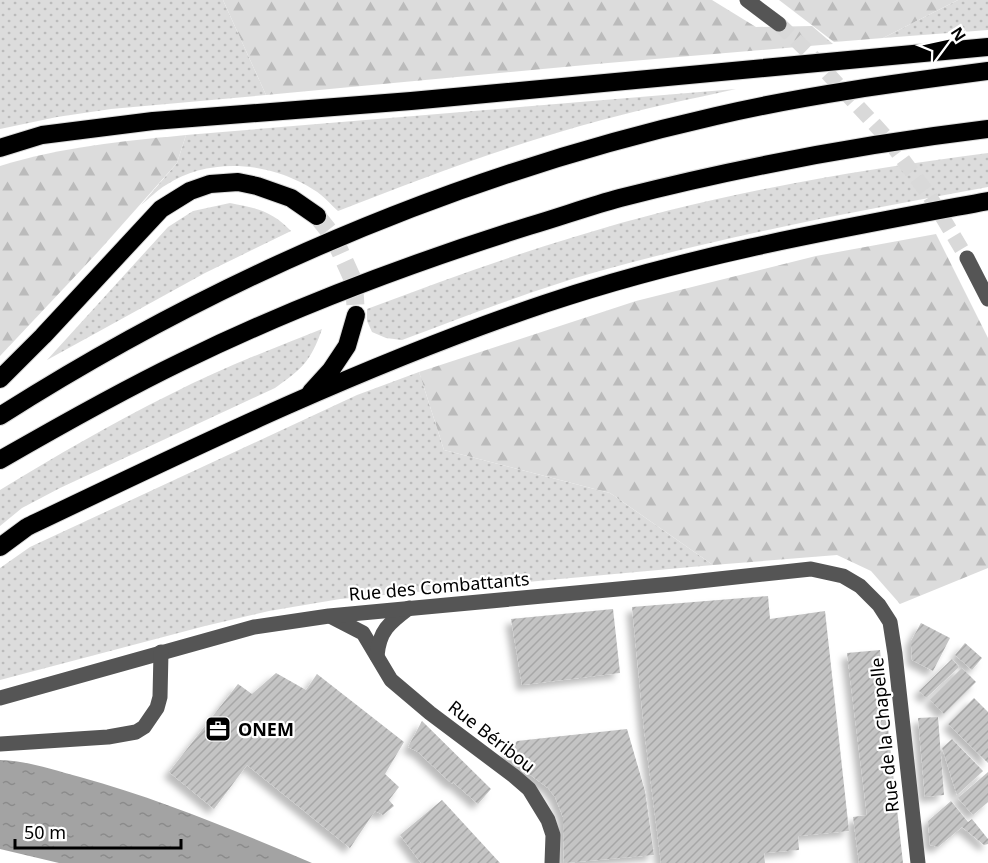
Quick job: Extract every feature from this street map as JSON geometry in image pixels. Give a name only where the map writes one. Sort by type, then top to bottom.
[{"type":"highway","points":[[0,148],[42,135],[153,121],[411,101],[988,47]]},
{"type":"highway","points":[[0,416],[41,390],[156,326],[259,272],[388,216],[481,182],[606,143],[717,115],[842,90],[988,71]]},
{"type":"highway","points":[[0,460],[73,418],[181,362],[277,318],[406,267],[502,234],[619,198],[742,170],[898,140],[988,129]]},
{"type":"highway","points":[[0,379],[161,209],[190,192],[210,184],[238,182],[291,198],[317,216]]},
{"type":"highway","points":[[0,547],[27,527],[306,397],[417,349],[546,303],[637,275],[759,244],[988,201]]},
{"type":"highway","points":[[306,397],[331,370],[347,346],[356,315]]},
{"type":"street","points":[[747,0],[779,24]]},
{"type":"street","points":[[967,258],[988,299]]},
{"type":"street","name":"Rue des Combattants","points":[[0,698],[254,627],[329,616],[811,569],[843,576],[860,586],[879,605]]},
{"type":"street","name":"Rue de la Chapelle","points":[[879,605],[890,622],[896,654],[918,863]]},
{"type":"street","points":[[377,656],[378,642],[382,633],[392,621],[409,608]]},
{"type":"street","name":"Rue Béribou","points":[[329,616],[363,633],[391,680],[529,789],[548,820],[553,836],[552,863]]},
{"type":"street","points":[[0,744],[108,737],[136,732],[144,727],[157,708],[160,697],[161,652]]},
{"type":"green space","points":[[0,0],[223,0],[266,95],[111,109],[0,129]]},
{"type":"green space","points":[[223,0],[712,0],[756,27],[812,26],[833,44],[266,95]]},
{"type":"green space","points":[[779,0],[958,0],[883,38],[834,42]]},
{"type":"green space","points":[[958,0],[988,0],[988,30],[883,38]]},
{"type":"green space","points":[[736,89],[568,129],[502,150],[338,211],[317,192],[297,181],[260,168],[240,166],[221,166],[183,176],[163,187],[141,205],[177,163],[186,135]]},
{"type":"green space","points":[[186,135],[177,163],[97,253],[0,356],[0,166],[69,149]]},
{"type":"green space","points":[[988,153],[988,187],[791,225],[644,259],[547,287],[402,340],[386,338],[372,332],[367,321],[367,309],[496,262],[625,222],[727,197],[831,176]]},
{"type":"green space","points":[[230,203],[263,211],[291,231],[205,273],[47,360],[168,227],[193,211]]},
{"type":"green space","points":[[936,234],[988,338],[988,568],[900,604],[871,571],[837,555],[713,565],[610,493],[444,450],[419,372],[636,301],[816,256]]},
{"type":"green space","points":[[322,329],[309,357],[292,375],[275,388],[60,488],[22,508],[0,526],[0,490],[84,440],[171,394]]},
{"type":"green space","points":[[419,372],[444,450],[610,493],[713,565],[340,599],[269,611],[205,626],[0,680],[0,568],[30,547],[357,395]]},
{"type":"water","points":[[0,760],[41,766],[139,795],[312,863],[59,863],[0,849]]},
{"type":"building","points":[[768,596],[770,619],[825,611],[849,831],[798,836],[799,850],[764,853],[765,863],[661,863],[644,729],[632,607]]},
{"type":"building","points":[[613,609],[620,673],[522,685],[511,619]]},
{"type":"building","points":[[921,623],[950,638],[933,671],[912,660],[911,641]]},
{"type":"building","points":[[965,643],[982,658],[972,670],[955,655]]},
{"type":"building","points":[[880,650],[903,863],[859,863],[853,817],[867,815],[847,653]]},
{"type":"building","points":[[952,659],[959,667],[926,698],[919,691]]},
{"type":"building","points":[[962,668],[976,682],[944,714],[930,700]]},
{"type":"building","points":[[276,673],[306,690],[317,674],[404,742],[385,774],[399,787],[389,800],[394,806],[383,815],[375,811],[350,848],[247,765],[214,809],[169,772],[238,684],[252,694]]},
{"type":"building","points":[[974,698],[988,712],[988,763],[948,724]]},
{"type":"building","points":[[938,717],[944,795],[925,797],[918,718]]},
{"type":"building","points":[[422,721],[491,789],[478,804],[453,782],[452,784],[418,752],[408,747]]},
{"type":"building","points":[[627,729],[645,791],[654,855],[564,863],[563,817],[555,797],[548,788],[505,756],[517,741]]},
{"type":"building","points":[[952,739],[983,771],[957,795],[942,748]]},
{"type":"building","points":[[988,772],[988,802],[973,815],[958,798]]},
{"type":"building","points":[[442,800],[500,863],[421,863],[400,835]]},
{"type":"building","points":[[951,801],[968,822],[972,819],[988,839],[988,844],[984,845],[962,827],[938,847],[930,845],[928,821]]},
{"type":"tunnel","points":[[779,24],[887,138],[929,195],[967,258]]},
{"type":"tunnel","points":[[317,216],[333,236],[354,282],[356,315]]},
{"type":"place","name":"ONEM","points":[[218,729]]}]
